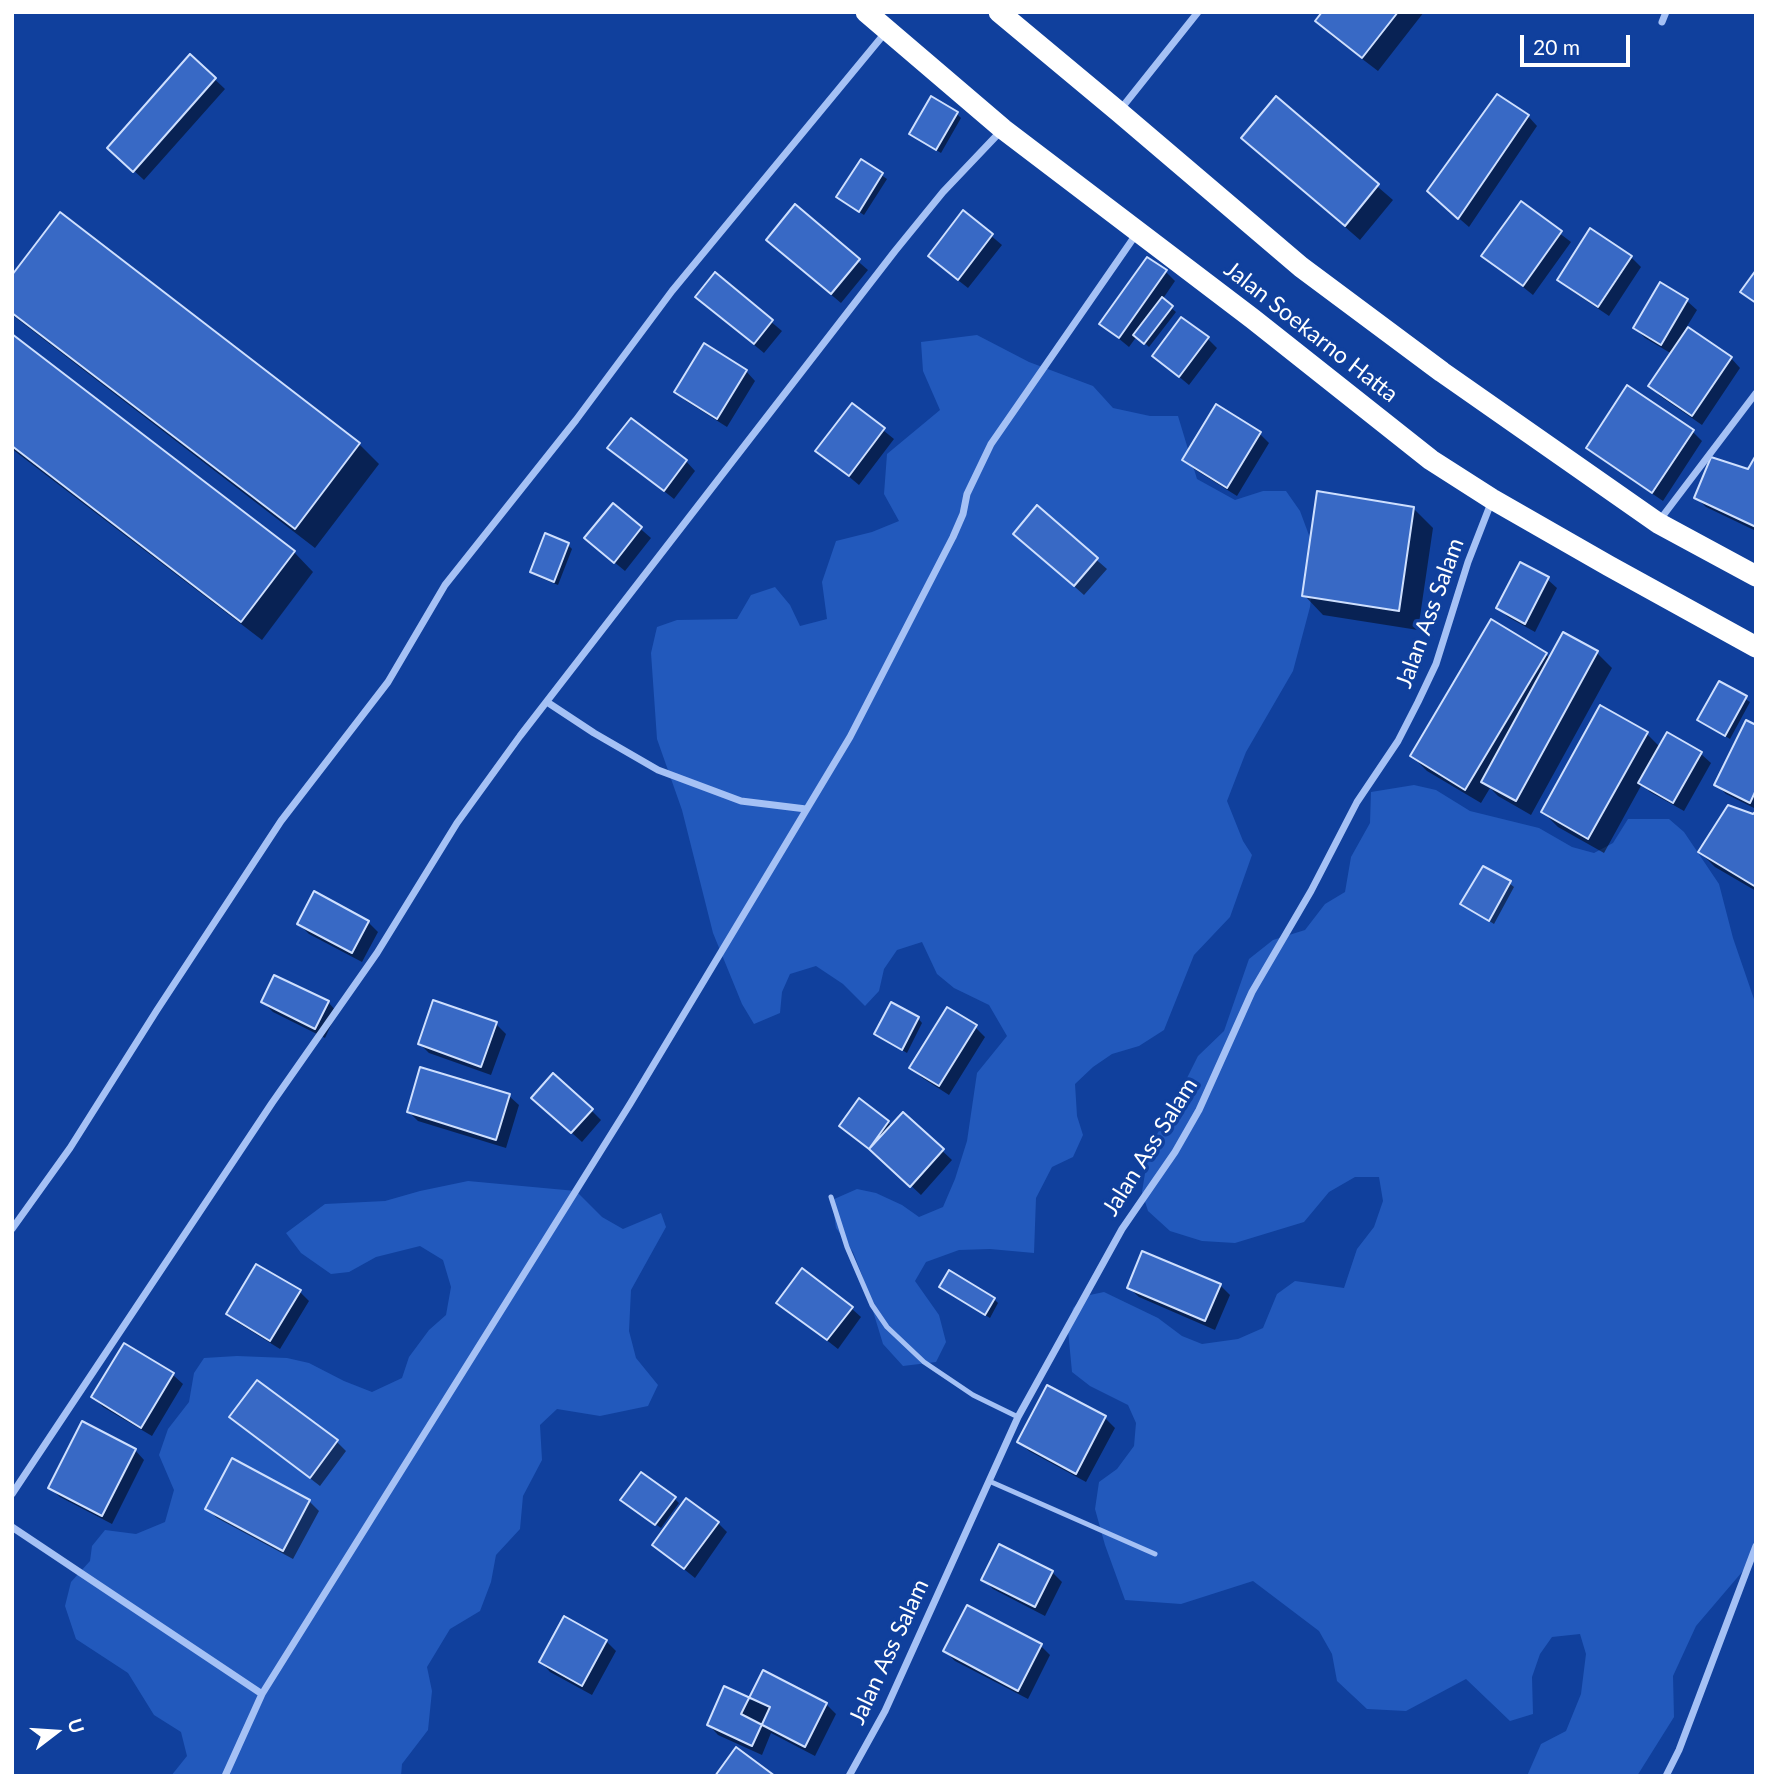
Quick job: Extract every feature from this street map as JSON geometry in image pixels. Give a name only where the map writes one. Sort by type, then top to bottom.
[{"type":"highway","name":"Jalan Soekarno Hatta","points":[[866,12],[1003,129],[1254,319],[1431,460],[1492,499],[1756,647]]},
{"type":"highway","name":"Jalan Soekarno Hatta","points":[[999,12],[1301,267],[1442,373],[1658,523],[1756,576]]},
{"type":"street","points":[[1119,111],[1198,12]]},
{"type":"street","points":[[1662,22],[1667,12]]},
{"type":"street","points":[[12,1229],[70,1148],[281,821],[388,682],[444,585],[576,420],[672,291],[888,29]]},
{"type":"street","points":[[12,1494],[280,1092],[377,953],[457,823],[547,702],[895,251],[943,191],[1003,129]]},
{"type":"street","points":[[225,1776],[262,1694],[630,1104],[850,737],[953,537],[963,514],[967,494],[991,444],[1137,232]]},
{"type":"street","points":[[1658,523],[1756,393]]},
{"type":"street","name":"Jalan Ass Salam","points":[[849,1776],[885,1711],[1018,1417],[1122,1229],[1175,1152],[1199,1110],[1252,992],[1311,891],[1357,802],[1403,731],[1436,663],[1458,590],[1492,499]]},
{"type":"street","points":[[547,702],[658,770],[741,801],[806,809]]},
{"type":"street","points":[[12,1527],[262,1694]]},
{"type":"street","points":[[1666,1776],[1756,1546]]},
{"type":"lane","points":[[831,1197],[847,1247],[872,1304],[887,1327],[923,1362],[973,1395],[1018,1417]]},
{"type":"lane","points":[[989,1481],[1155,1554]]},
{"type":"shaded area","points":[[977,335],[1029,362],[1093,386],[1113,408],[1150,416],[1178,416],[1197,479],[1235,500],[1263,491],[1286,491],[1300,511],[1313,546],[1313,581],[1310,607],[1293,671],[1246,752],[1227,801],[1243,841],[1252,855],[1230,917],[1194,955],[1164,1030],[1139,1046],[1112,1054],[1075,1084],[1077,1116],[1083,1135],[1073,1157],[1052,1167],[1036,1198],[1034,1253],[990,1249],[959,1250],[926,1262],[915,1281],[939,1315],[946,1342],[936,1362],[903,1366],[883,1344],[853,1252],[836,1228],[832,1200],[857,1189],[876,1193],[902,1205],[919,1217],[943,1207],[967,1141],[977,1073],[1007,1036],[989,1005],[954,988],[937,974],[922,942],[897,950],[884,969],[879,991],[865,1006],[843,984],[816,966],[790,974],[782,992],[780,1013],[754,1024],[742,1004],[713,933],[682,810],[657,739],[651,653],[657,627],[677,620],[737,619],[751,595],[775,587],[790,605],[800,626],[827,619],[822,582],[836,541],[872,532],[899,521],[884,494],[887,454],[940,410],[923,371],[921,342]]},
{"type":"shaded area","points":[[1414,785],[1436,790],[1470,811],[1539,828],[1572,847],[1594,853],[1613,843],[1628,819],[1669,819],[1684,832],[1719,884],[1733,938],[1756,1005],[1756,1553],[1696,1626],[1673,1676],[1674,1717],[1637,1776],[1527,1776],[1541,1744],[1566,1731],[1581,1694],[1586,1654],[1580,1634],[1552,1637],[1540,1654],[1532,1677],[1533,1714],[1510,1721],[1466,1679],[1406,1711],[1367,1709],[1337,1681],[1332,1654],[1319,1631],[1253,1581],[1181,1604],[1125,1600],[1095,1509],[1099,1482],[1117,1469],[1134,1446],[1136,1423],[1128,1405],[1090,1386],[1072,1372],[1068,1330],[1073,1308],[1085,1296],[1104,1292],[1158,1318],[1182,1336],[1202,1344],[1238,1339],[1263,1328],[1277,1294],[1295,1281],[1344,1288],[1357,1249],[1374,1227],[1383,1201],[1379,1177],[1355,1177],[1329,1192],[1304,1222],[1235,1243],[1202,1241],[1170,1231],[1148,1211],[1142,1192],[1149,1148],[1198,1056],[1224,1031],[1249,959],[1273,940],[1305,930],[1325,904],[1345,892],[1351,857],[1370,823],[1371,792]]},
{"type":"shaded area","points":[[468,1181],[576,1191],[602,1217],[623,1229],[661,1213],[666,1227],[631,1290],[629,1331],[636,1358],[658,1385],[648,1406],[600,1416],[557,1409],[540,1425],[542,1460],[523,1496],[520,1529],[496,1555],[491,1582],[480,1611],[450,1629],[427,1667],[432,1691],[428,1730],[402,1764],[401,1776],[171,1776],[187,1756],[181,1732],[154,1715],[128,1673],[76,1639],[65,1606],[71,1582],[90,1561],[92,1546],[105,1530],[136,1534],[165,1522],[174,1490],[159,1455],[168,1429],[189,1402],[194,1373],[204,1358],[287,1358],[309,1363],[372,1392],[402,1378],[409,1357],[429,1330],[446,1315],[451,1287],[443,1260],[420,1246],[376,1257],[349,1272],[331,1274],[301,1253],[286,1233],[325,1204],[385,1201]]},
{"type":"building","points":[[1322,12],[1398,12],[1362,58],[1315,21]]},
{"type":"building","points":[[190,54],[216,78],[133,172],[107,148]]},
{"type":"building","points":[[1497,94],[1529,115],[1458,219],[1427,191]]},
{"type":"building","points":[[931,96],[958,112],[936,150],[909,134]]},
{"type":"building","points":[[1276,96],[1379,184],[1345,226],[1241,138]]},
{"type":"building","points":[[861,159],[883,173],[859,212],[836,197]]},
{"type":"building","points":[[1521,201],[1562,231],[1523,286],[1481,256]]},
{"type":"building","points":[[795,204],[860,259],[831,294],[766,240]]},
{"type":"building","points":[[963,210],[993,234],[958,280],[928,256]]},
{"type":"building","points":[[60,212],[360,443],[295,529],[12,313],[12,275]]},
{"type":"building","points":[[1590,228],[1632,256],[1598,307],[1557,280]]},
{"type":"building","points":[[1147,257],[1167,270],[1119,338],[1099,324]]},
{"type":"building","points":[[1756,270],[1756,303],[1740,292]]},
{"type":"building","points":[[715,272],[773,320],[754,344],[695,297]]},
{"type":"building","points":[[1660,282],[1688,299],[1661,345],[1633,328]]},
{"type":"building","points":[[1162,297],[1173,306],[1144,344],[1133,335]]},
{"type":"building","points":[[1181,317],[1209,337],[1179,377],[1152,356]]},
{"type":"building","points":[[1688,327],[1732,357],[1692,416],[1648,386]]},
{"type":"building","points":[[12,334],[295,551],[241,622],[12,446]]},
{"type":"building","points":[[704,343],[747,370],[717,419],[674,392]]},
{"type":"building","points":[[1627,385],[1694,430],[1652,493],[1586,448]]},
{"type":"building","points":[[852,403],[885,428],[849,476],[815,451]]},
{"type":"building","points":[[1216,404],[1261,432],[1227,488],[1182,460]]},
{"type":"building","points":[[631,418],[687,460],[664,491],[607,448]]},
{"type":"building","points":[[1756,455],[1756,527],[1694,498],[1711,457],[1748,469]]},
{"type":"building","points":[[1317,491],[1414,507],[1399,611],[1302,596]]},
{"type":"building","points":[[613,503],[642,527],[614,563],[584,538]]},
{"type":"building","points":[[1037,505],[1098,558],[1074,586],[1013,534]]},
{"type":"building","points":[[545,533],[569,543],[554,582],[530,572]]},
{"type":"building","points":[[1520,562],[1549,577],[1525,624],[1496,608]]},
{"type":"building","points":[[1491,619],[1547,653],[1465,790],[1410,756]]},
{"type":"building","points":[[1563,632],[1598,651],[1516,801],[1481,782]]},
{"type":"building","points":[[1719,681],[1747,696],[1725,736],[1697,720]]},
{"type":"building","points":[[1600,705],[1648,732],[1588,839],[1541,812]]},
{"type":"building","points":[[1746,720],[1756,725],[1756,790],[1750,803],[1714,785]]},
{"type":"building","points":[[1667,732],[1702,752],[1673,803],[1638,783]]},
{"type":"building","points":[[1728,805],[1753,814],[1756,811],[1756,887],[1698,852]]},
{"type":"building","points":[[1483,866],[1511,881],[1489,921],[1460,904]]},
{"type":"building","points":[[314,891],[369,921],[352,953],[297,924]]},
{"type":"building","points":[[274,975],[329,1001],[315,1029],[261,1002]]},
{"type":"building","points":[[433,1000],[497,1022],[481,1067],[418,1044]]},
{"type":"building","points":[[891,1002],[919,1017],[902,1050],[874,1034]]},
{"type":"building","points":[[947,1007],[977,1025],[939,1086],[909,1068]]},
{"type":"building","points":[[420,1067],[510,1094],[496,1140],[407,1112]]},
{"type":"building","points":[[553,1073],[593,1109],[571,1133],[531,1098]]},
{"type":"building","points":[[859,1098],[889,1121],[869,1149],[839,1126]]},
{"type":"building","points":[[903,1112],[944,1149],[910,1187],[869,1149]]},
{"type":"building","points":[[1142,1251],[1221,1284],[1205,1321],[1127,1288]]},
{"type":"building","points":[[256,1264],[301,1290],[270,1341],[226,1314]]},
{"type":"building","points":[[802,1268],[853,1307],[827,1340],[776,1303]]},
{"type":"building","points":[[949,1270],[995,1298],[985,1315],[939,1287]]},
{"type":"building","points":[[124,1343],[174,1373],[141,1428],[91,1397]]},
{"type":"building","points":[[257,1380],[338,1440],[310,1478],[229,1417]]},
{"type":"building","points":[[1047,1385],[1106,1416],[1076,1474],[1017,1442]]},
{"type":"building","points":[[82,1421],[136,1449],[102,1516],[48,1488]]},
{"type":"building","points":[[232,1458],[310,1500],[283,1551],[205,1509]]},
{"type":"building","points":[[641,1472],[676,1497],[655,1525],[620,1500]]},
{"type":"building","points":[[686,1498],[719,1522],[684,1569],[652,1545]]},
{"type":"building","points":[[999,1544],[1053,1571],[1035,1607],[981,1580]]},
{"type":"building","points":[[967,1605],[1042,1644],[1018,1691],[943,1651]]},
{"type":"building","points":[[564,1616],[607,1640],[582,1686],[539,1662]]},
{"type":"building","points":[[763,1670],[827,1703],[805,1747],[741,1714]]},
{"type":"building","points":[[724,1686],[770,1707],[752,1746],[707,1725]]},
{"type":"building","points":[[736,1747],[775,1776],[715,1776]]}]
